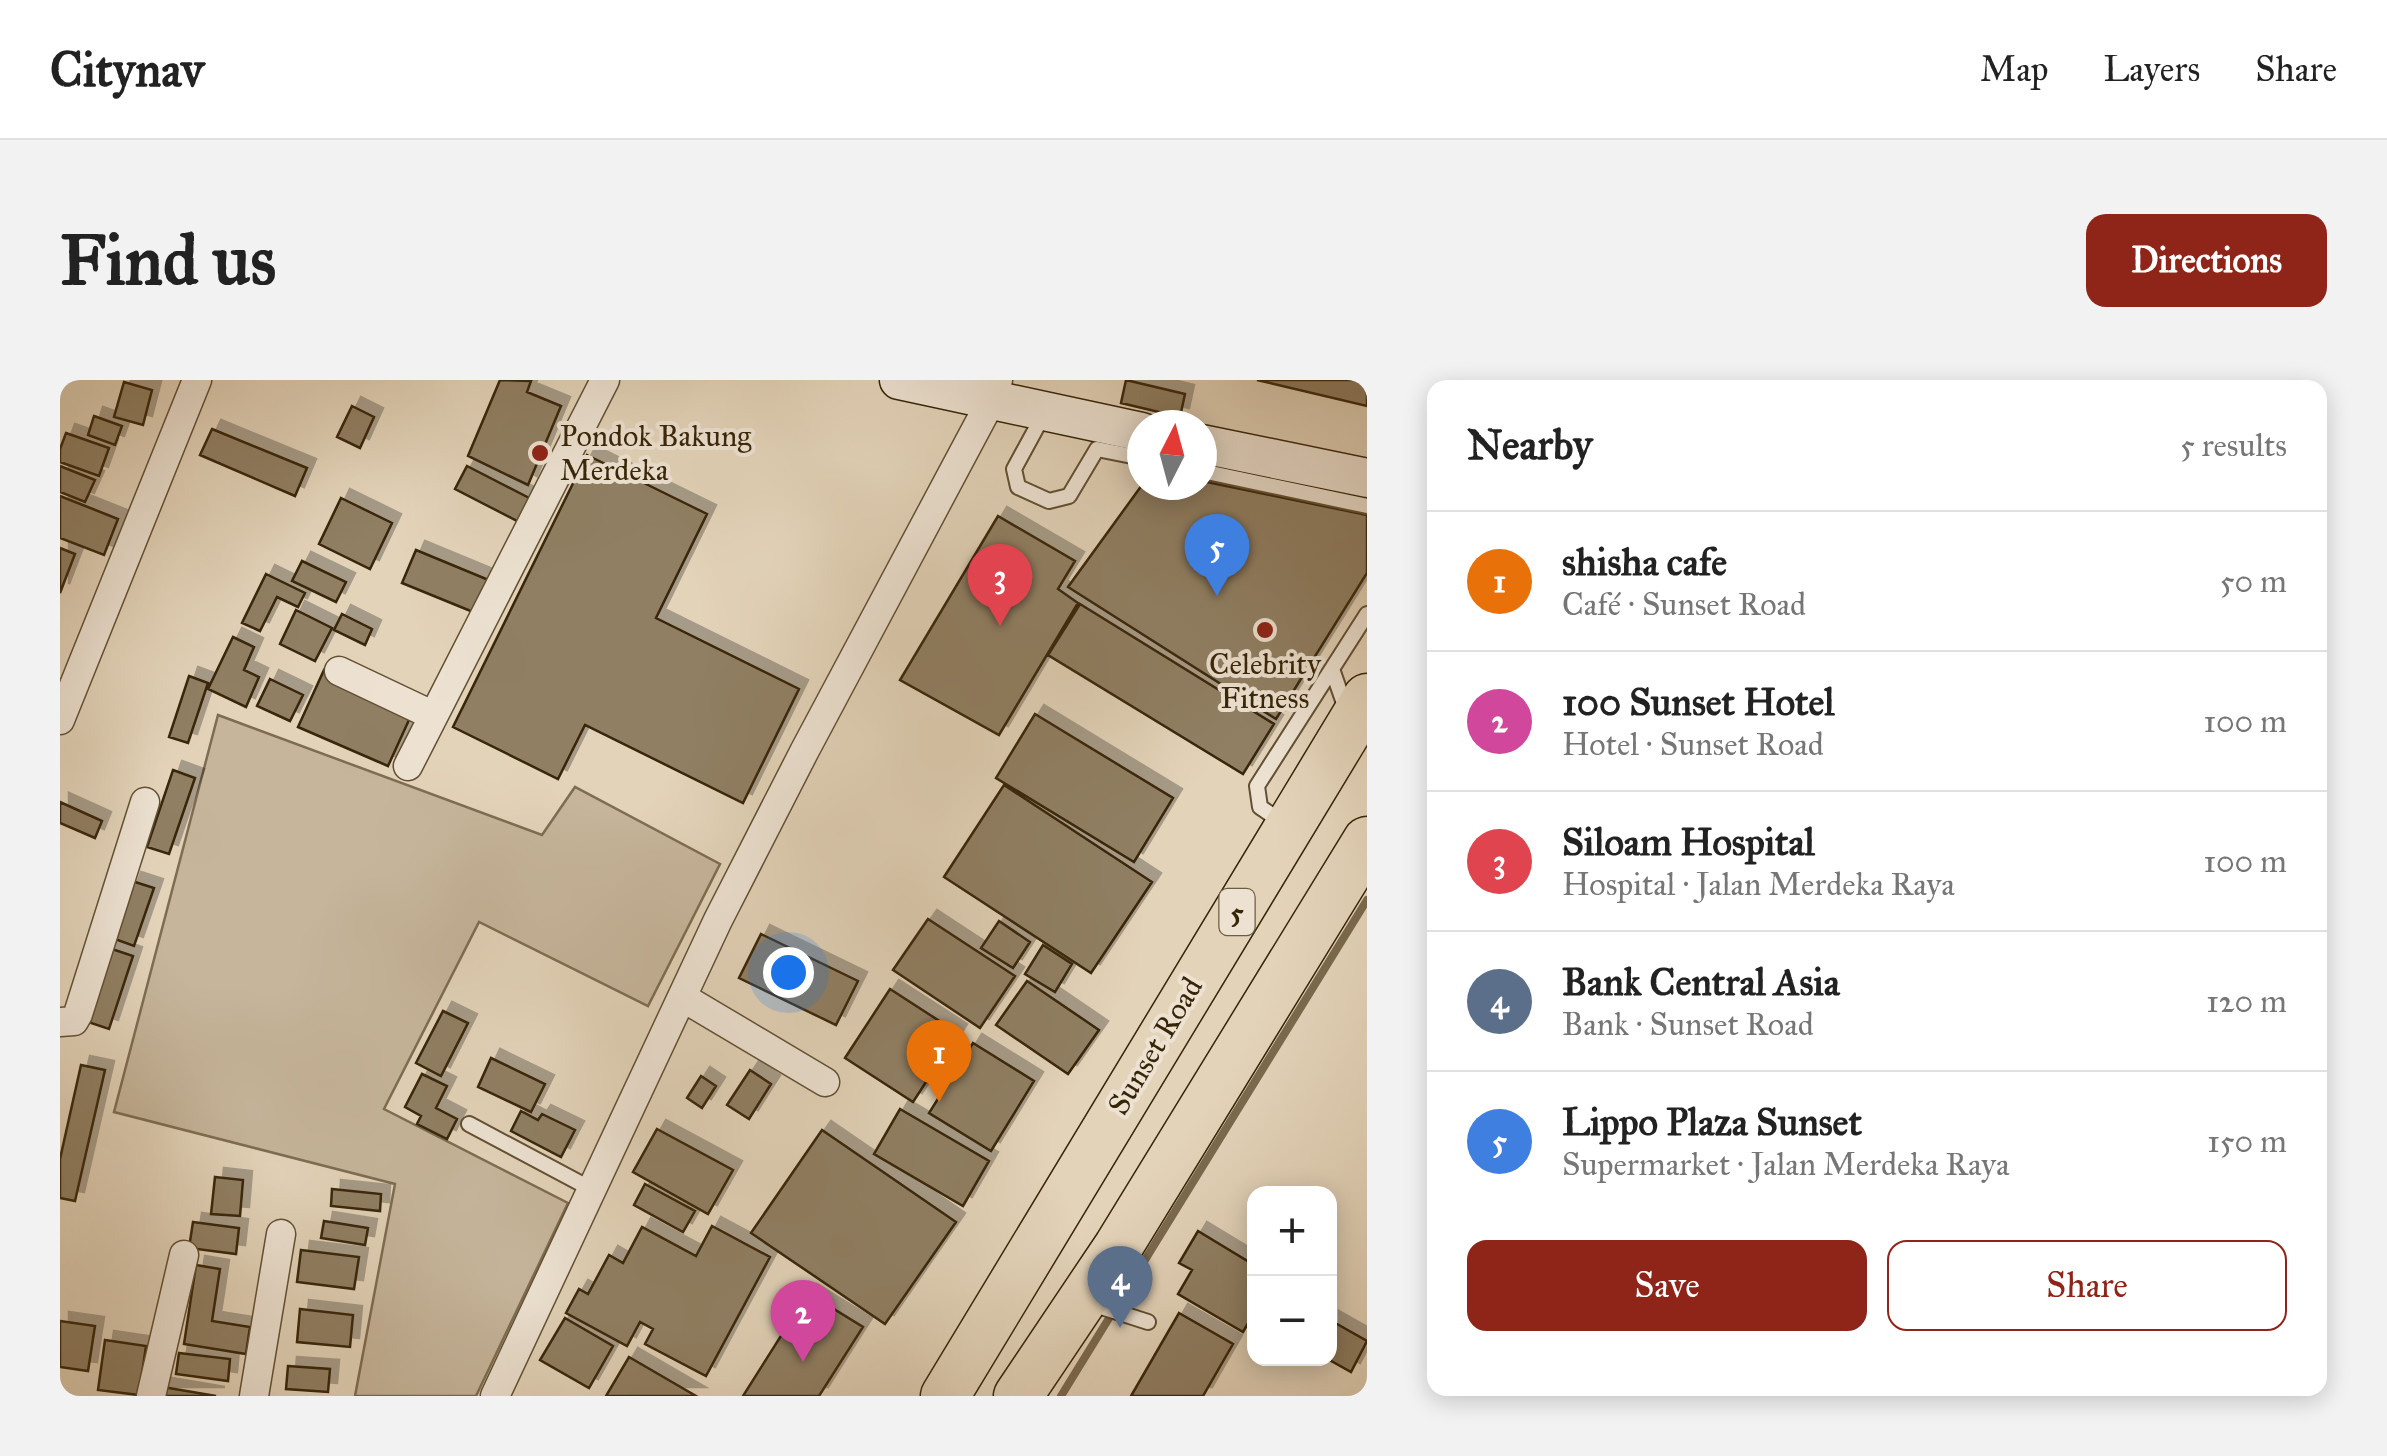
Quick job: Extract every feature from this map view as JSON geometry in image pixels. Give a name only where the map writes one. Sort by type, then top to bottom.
[{"type":"highway","name":"Sunset Road","points":[[945,1396],[1290,828],[1350,697]]},
{"type":"highway","points":[[1018,1396],[1118,1247],[1367,841]]},
{"type":"highway","points":[[1060,1202],[1118,1247]]},
{"type":"street","points":[[60,720],[197,380]]},
{"type":"street","points":[[408,766],[604,380]]},
{"type":"street","points":[[900,380],[995,390],[1045,412],[1127,429]]},
{"type":"street","points":[[494,1396],[682,996],[804,750],[995,390]]},
{"type":"street","points":[[1217,447],[1367,478]]},
{"type":"street","points":[[339,671],[432,715]]},
{"type":"street","points":[[60,1022],[74,1020],[78,1014],[145,802]]},
{"type":"street","points":[[682,996],[825,1082]]},
{"type":"street","points":[[254,1396],[281,1234]]},
{"type":"street","points":[[150,1396],[184,1255]]},
{"type":"lane","points":[[1045,412],[1014,469],[1018,487],[1049,501],[1069,496],[1096,448],[1127,455]]},
{"type":"lane","points":[[1217,474],[1367,506]]},
{"type":"lane","points":[[1350,697],[1367,614]]},
{"type":"lane","points":[[469,1124],[594,1190]]},
{"type":"lane","points":[[1082,1301],[1148,1322]]},
{"type":"shaded area","points":[[218,715],[542,835],[575,787],[720,864],[648,1006],[479,922],[384,1109],[568,1203],[476,1396],[355,1396],[395,1184],[114,1112]]},
{"type":"building","points":[[500,380],[531,381],[527,392],[561,406],[528,485],[468,456]]},
{"type":"building","points":[[1126,380],[1185,394],[1182,410],[1150,410],[1121,403]]},
{"type":"building","points":[[1257,380],[1367,380],[1367,406]]},
{"type":"building","points":[[124,382],[152,390],[143,425],[114,417]]},
{"type":"building","points":[[352,406],[374,417],[360,448],[337,437]]},
{"type":"building","points":[[94,416],[122,426],[115,445],[88,435]]},
{"type":"building","points":[[212,429],[307,468],[295,496],[200,455]]},
{"type":"building","points":[[66,433],[109,448],[99,476],[60,462]]},
{"type":"building","points":[[587,455],[707,514],[656,618],[799,689],[743,803],[585,725],[558,779],[453,727]]},
{"type":"building","points":[[60,466],[95,480],[85,502],[60,492]]},
{"type":"building","points":[[467,466],[535,501],[523,524],[455,489]]},
{"type":"building","points":[[1217,484],[1367,515],[1367,573],[1276,719],[1068,587],[1131,500],[1217,500]]},
{"type":"building","points":[[60,496],[118,519],[104,555],[60,538]]},
{"type":"building","points":[[341,498],[392,523],[370,569],[319,544]]},
{"type":"building","points":[[998,516],[1075,561],[1058,589],[1078,603],[999,735],[900,680]]},
{"type":"building","points":[[60,548],[75,554],[60,593]]},
{"type":"building","points":[[416,550],[491,581],[478,614],[402,583]]},
{"type":"building","points":[[302,561],[346,582],[336,602],[292,581]]},
{"type":"building","points":[[266,574],[305,593],[298,607],[277,597],[260,631],[242,623]]},
{"type":"building","points":[[1080,604],[1274,724],[1243,774],[1048,655]]},
{"type":"building","points":[[296,610],[332,628],[315,661],[280,644]]},
{"type":"building","points":[[342,614],[372,629],[365,645],[334,630]]},
{"type":"building","points":[[233,637],[254,647],[244,670],[259,677],[246,707],[208,689]]},
{"type":"building","points":[[324,670],[414,709],[388,766],[298,727]]},
{"type":"building","points":[[189,676],[208,683],[188,743],[169,737]]},
{"type":"building","points":[[270,679],[303,695],[290,721],[257,706]]},
{"type":"building","points":[[1035,714],[1173,798],[1134,862],[996,778]]},
{"type":"building","points":[[173,770],[195,778],[169,854],[147,847]]},
{"type":"building","points":[[1004,785],[1152,882],[1091,973],[944,877]]},
{"type":"building","points":[[60,802],[102,821],[95,838],[60,823]]},
{"type":"building","points":[[132,881],[154,888],[134,946],[112,938]]},
{"type":"building","points":[[928,919],[1015,976],[980,1028],[893,970]]},
{"type":"building","points":[[999,921],[1030,942],[1013,968],[981,948]]},
{"type":"building","points":[[761,934],[858,981],[836,1025],[739,978]]},
{"type":"building","points":[[1043,945],[1072,964],[1055,992],[1025,974]]},
{"type":"building","points":[[109,948],[133,956],[109,1029],[85,1021]]},
{"type":"building","points":[[1027,981],[1099,1030],[1068,1074],[996,1025]]},
{"type":"building","points":[[890,989],[958,1033],[913,1102],[845,1058]]},
{"type":"building","points":[[443,1011],[468,1023],[441,1076],[416,1063]]},
{"type":"building","points":[[973,1043],[1034,1081],[991,1151],[929,1113]]},
{"type":"building","points":[[491,1058],[545,1084],[531,1112],[478,1087]]},
{"type":"building","points":[[81,1065],[105,1070],[75,1201],[60,1198],[60,1159]]},
{"type":"building","points":[[750,1070],[771,1084],[749,1119],[727,1105]]},
{"type":"building","points":[[422,1074],[447,1086],[436,1108],[457,1119],[447,1139],[417,1124],[421,1116],[405,1107]]},
{"type":"building","points":[[701,1076],[716,1086],[702,1108],[687,1098]]},
{"type":"building","points":[[900,1109],[989,1161],[963,1206],[874,1154]]},
{"type":"building","points":[[521,1111],[538,1120],[542,1114],[575,1130],[561,1157],[511,1131]]},
{"type":"building","points":[[657,1129],[733,1170],[708,1214],[633,1172]]},
{"type":"building","points":[[822,1130],[956,1222],[885,1324],[751,1233]]},
{"type":"building","points":[[215,1177],[243,1180],[240,1216],[211,1214]]},
{"type":"building","points":[[645,1184],[695,1211],[683,1232],[634,1205]]},
{"type":"building","points":[[332,1189],[381,1194],[380,1211],[331,1206]]},
{"type":"building","points":[[324,1221],[368,1228],[365,1245],[321,1238]]},
{"type":"building","points":[[193,1222],[239,1228],[236,1254],[189,1248]]},
{"type":"building","points":[[712,1226],[770,1257],[706,1376],[645,1344],[653,1329],[640,1322],[627,1346],[566,1313],[579,1289],[588,1294],[609,1255],[623,1263],[642,1227],[696,1256]]},
{"type":"building","points":[[1198,1231],[1247,1261],[1247,1325],[1243,1332],[1178,1294],[1192,1270],[1179,1263]]},
{"type":"building","points":[[301,1250],[359,1257],[354,1289],[297,1282]]},
{"type":"building","points":[[196,1265],[220,1269],[212,1321],[250,1327],[246,1354],[184,1344]]},
{"type":"building","points":[[808,1293],[863,1327],[819,1396],[743,1396]]},
{"type":"building","points":[[300,1309],[353,1315],[350,1347],[297,1342]]},
{"type":"building","points":[[1179,1313],[1233,1344],[1203,1396],[1131,1396]]},
{"type":"building","points":[[565,1318],[613,1346],[589,1388],[540,1360]]},
{"type":"building","points":[[60,1321],[95,1326],[88,1371],[60,1367]]},
{"type":"building","points":[[1337,1324],[1367,1341],[1351,1372],[1337,1364]]},
{"type":"building","points":[[105,1340],[146,1346],[139,1395],[98,1390]]},
{"type":"building","points":[[179,1353],[230,1359],[228,1381],[176,1374]]},
{"type":"building","points":[[629,1357],[696,1396],[606,1396]]},
{"type":"building","points":[[288,1366],[330,1369],[328,1392],[286,1389]]},
{"type":"building","points":[[163,1387],[216,1396],[161,1396]]},
{"type":"waterway","points":[[1061,1396],[1367,900]]},
{"type":"place","name":"Pondok Bakung Merdeka","points":[[540,453]]},
{"type":"place","name":"Lippo Plaza Sunset","points":[[1217,596]]},
{"type":"place","name":"Siloam Hospital","points":[[1000,626]]},
{"type":"place","name":"Celebrity Fitness","points":[[1265,630]]},
{"type":"place","name":"shisha cafe","points":[[939,1102]]},
{"type":"place","name":"Bank Central Asia","points":[[1120,1328]]},
{"type":"place","name":"100 Sunset Hotel","points":[[803,1362]]}]
